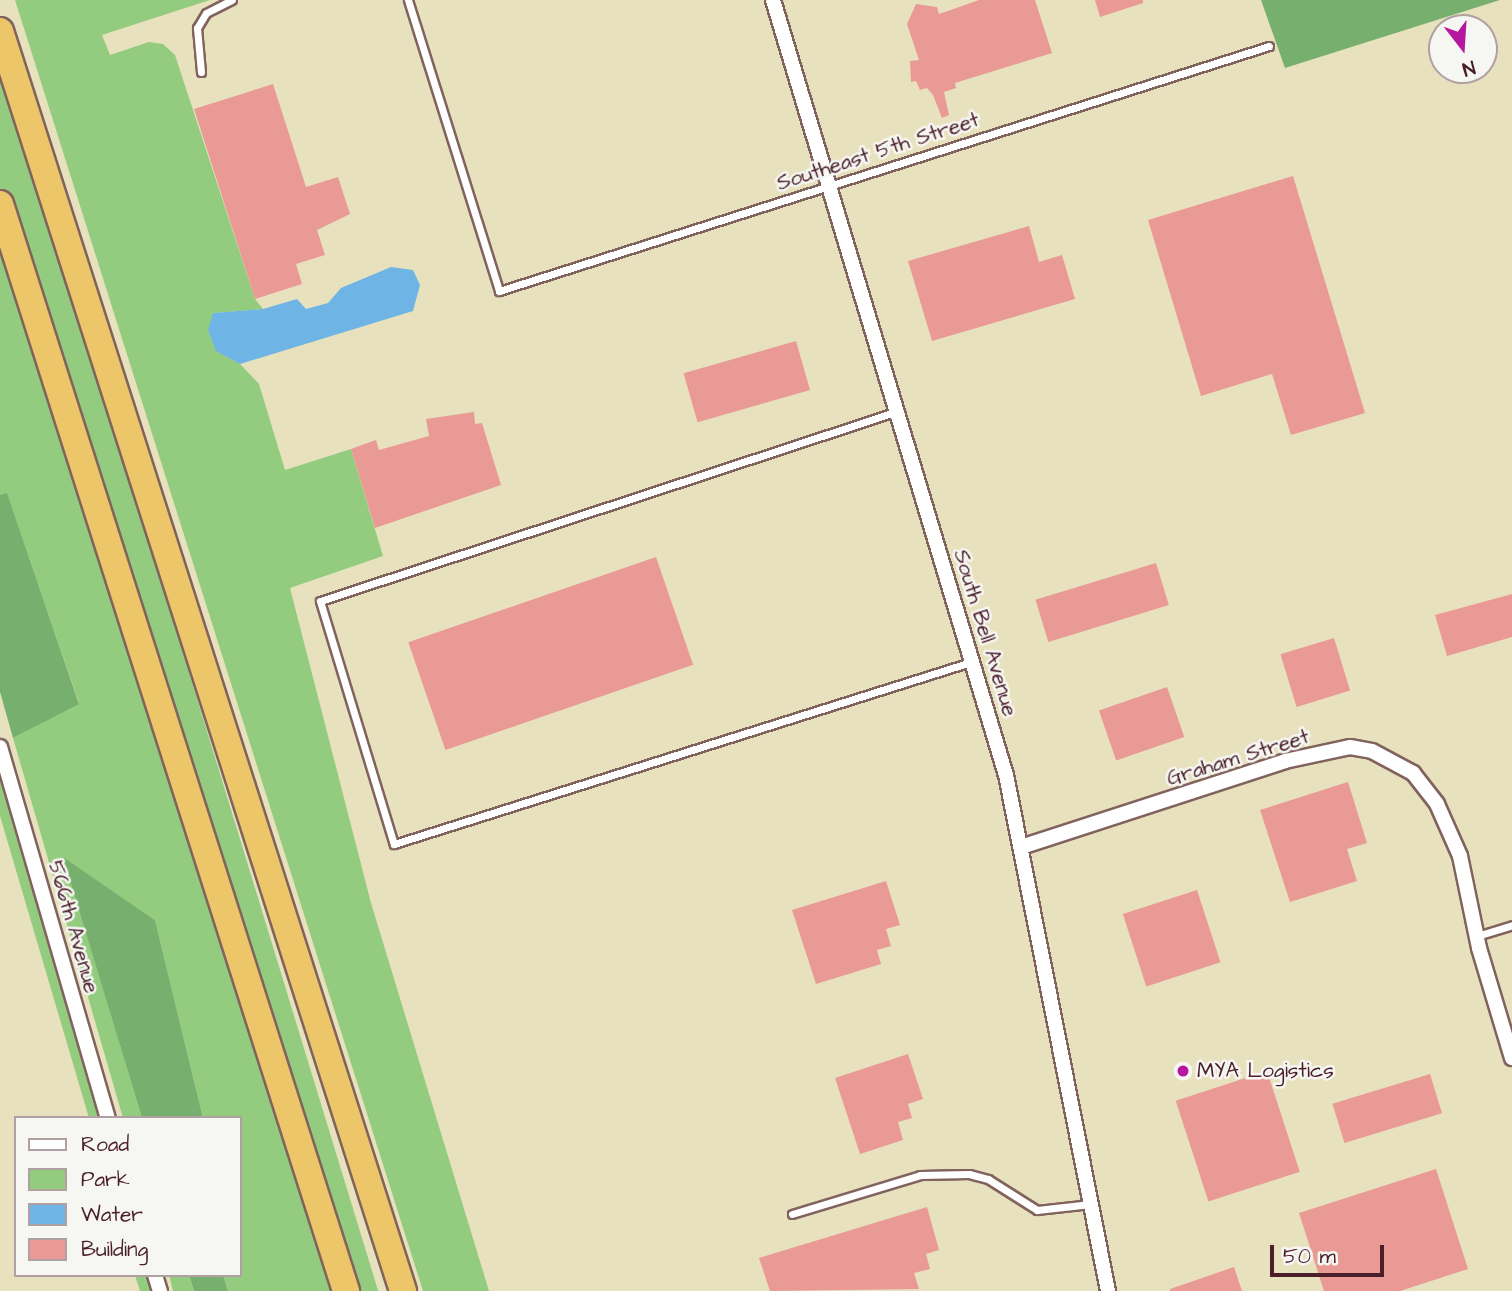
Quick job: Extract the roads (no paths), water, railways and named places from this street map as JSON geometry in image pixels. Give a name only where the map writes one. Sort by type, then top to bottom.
[{"type":"highway","points":[[0,31],[403,1291]]},
{"type":"highway","points":[[0,204],[346,1291]]},
{"type":"street","name":"South Bell Avenue","points":[[773,0],[1006,775],[1108,1291]]},
{"type":"street","name":"566th Avenue","points":[[0,747],[107,1116]]},
{"type":"street","name":"Graham Street","points":[[1021,848],[1286,761],[1350,747],[1390,759],[1426,785],[1460,856],[1476,936],[1508,1027],[1512,1058]]},
{"type":"lane","points":[[201,72],[197,28],[206,13],[232,0]]},
{"type":"lane","name":"Southeast 5th Street","points":[[408,0],[499,291],[1269,46]]},
{"type":"lane","points":[[895,412],[320,601],[394,844],[971,662]]},
{"type":"lane","points":[[1476,936],[1512,925]]},
{"type":"lane","points":[[792,1214],[930,1175],[969,1174],[988,1179],[1037,1210],[1092,1204]]},
{"type":"water","points":[[391,267],[413,270],[420,285],[413,311],[240,364],[216,351],[208,330],[213,313],[263,309],[297,299],[306,309],[328,303],[341,288]]},
{"type":"place","name":"MYA Logistics","points":[[1183,1071]]}]
